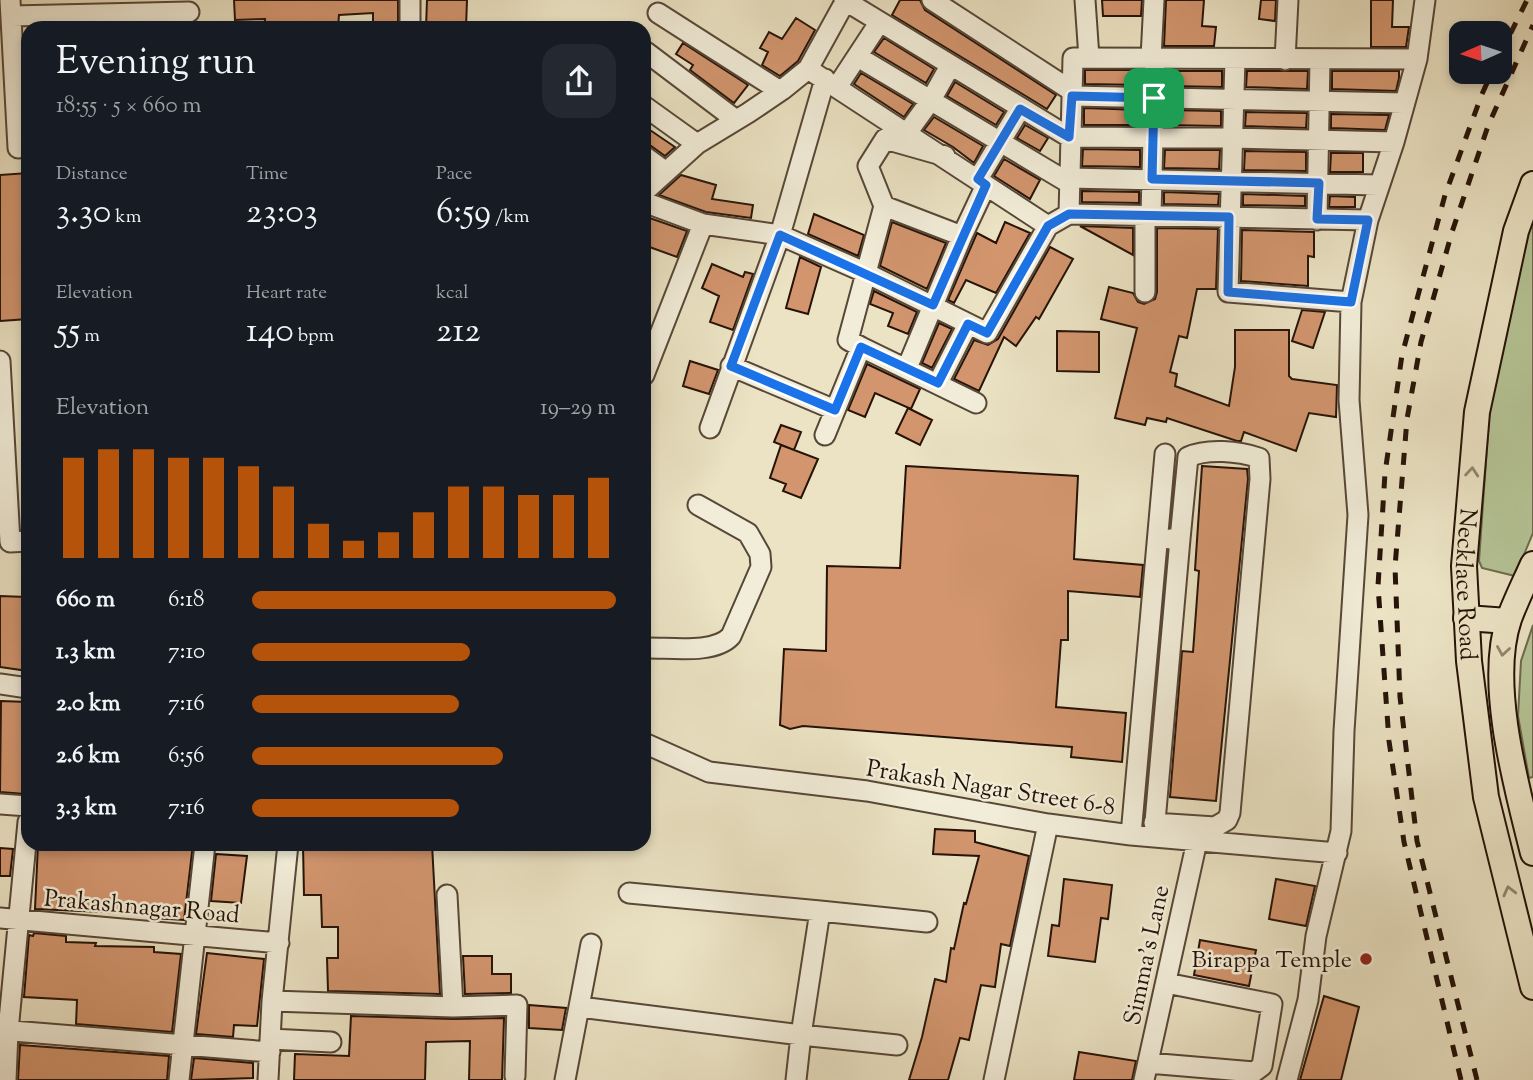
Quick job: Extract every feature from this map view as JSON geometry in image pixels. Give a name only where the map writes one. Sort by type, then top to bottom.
[{"type":"main road","name":"Necklace Road","points":[[1533,184],[1516,231],[1477,412],[1464,566],[1469,661],[1486,797],[1533,987]]},
{"type":"main road","name":"Necklace Road","points":[[1533,564],[1508,621],[1501,666],[1508,750],[1533,853]]},
{"type":"main road","points":[[1466,618],[1508,621]]},
{"type":"street","points":[[410,0],[410,21]]},
{"type":"street","points":[[710,428],[780,235],[845,0],[1069,137],[1394,142]]},
{"type":"street","points":[[932,0],[1072,94],[1404,103]]},
{"type":"street","points":[[1085,0],[1090,58]]},
{"type":"street","points":[[1144,292],[1152,179],[1154,0]]},
{"type":"street","points":[[1285,60],[1288,0]]},
{"type":"street","points":[[1287,1080],[1308,1000],[1316,936],[1341,831],[1344,731],[1358,515],[1349,400],[1351,302],[1368,220],[1394,142],[1417,59],[1425,0]]},
{"type":"street","points":[[15,148],[10,8],[189,12]]},
{"type":"street","points":[[658,13],[780,91]]},
{"type":"street","points":[[651,186],[697,144],[780,91],[823,78],[858,57],[879,23]]},
{"type":"street","points":[[651,55],[736,120]]},
{"type":"street","points":[[858,57],[1069,181],[1152,179],[1378,185]]},
{"type":"street","points":[[1069,214],[1073,58],[1417,59]]},
{"type":"street","points":[[1235,59],[1228,292],[1351,302]]},
{"type":"street","points":[[1317,219],[1320,60]]},
{"type":"street","points":[[907,133],[950,66]]},
{"type":"street","points":[[823,78],[1048,226]]},
{"type":"street","points":[[907,368],[982,182],[1000,141],[1020,109]]},
{"type":"street","points":[[651,111],[697,144]]},
{"type":"street","points":[[945,156],[885,138],[868,166],[884,206],[864,272],[848,340],[976,403]]},
{"type":"street","points":[[651,161],[666,172]]},
{"type":"street","points":[[651,205],[703,224],[780,235],[864,272],[987,333],[1048,226],[1069,214],[1368,220]]},
{"type":"street","points":[[884,206],[962,236]]},
{"type":"street","points":[[651,357],[703,224]]},
{"type":"street","points":[[938,383],[968,324]]},
{"type":"street","points":[[825,435],[861,347]]},
{"type":"street","points":[[0,361],[10,542],[21,541]]},
{"type":"street","points":[[731,366],[835,410]]},
{"type":"street","points":[[1204,453],[1224,453],[1259,458],[1260,479],[1230,813],[1227,820],[1215,827],[1154,830],[1180,539],[1188,457],[1204,453]]},
{"type":"street","points":[[1130,835],[1165,454]]},
{"type":"street","points":[[651,648],[714,647],[725,643],[731,636],[761,567],[760,554],[748,533],[698,505]]},
{"type":"street","points":[[1158,539],[1180,539]]},
{"type":"street","points":[[0,684],[21,687]]},
{"type":"street","name":"Prakash Nagar Street 6-8","points":[[651,746],[709,772],[867,791],[1048,824],[1130,835],[1154,830],[1197,841],[1337,853]]},
{"type":"street","points":[[0,804],[21,806]]},
{"type":"street","points":[[994,1080],[1048,824]]},
{"type":"street","name":"Simma's Lane","points":[[1146,1071],[1197,841]]},
{"type":"street","points":[[6,1080],[4,1030],[10,919],[22,851]]},
{"type":"street","points":[[179,1080],[204,851]]},
{"type":"street","points":[[268,1080],[272,1001],[287,851]]},
{"type":"street","points":[[629,893],[928,922]]},
{"type":"street","points":[[447,895],[453,1007]]},
{"type":"street","points":[[796,1080],[820,911]]},
{"type":"street","name":"Prakashnagar Road","points":[[10,919],[279,943]]},
{"type":"street","points":[[565,1080],[591,944]]},
{"type":"street","points":[[1146,1071],[1254,1072],[1262,1066],[1272,1003],[1166,983]]},
{"type":"street","points":[[272,1001],[453,1007],[517,1005],[515,1076]]},
{"type":"street","points":[[580,1007],[897,1045]]},
{"type":"street","points":[[4,1030],[181,1046],[331,1042]]},
{"type":"green space","points":[[1533,206],[1533,533],[1515,576],[1482,568],[1479,561],[1492,376]]},
{"type":"green space","points":[[1533,625],[1533,777],[1529,778],[1518,716],[1521,661]]},
{"type":"building","points":[[234,0],[398,0],[398,21],[373,21],[373,13],[339,15],[339,21],[235,20]]},
{"type":"building","points":[[427,0],[467,0],[466,21],[426,21]]},
{"type":"building","points":[[900,0],[920,0],[925,10],[1056,95],[1047,109],[892,15]]},
{"type":"building","points":[[1102,0],[1142,0],[1141,16],[1103,16]]},
{"type":"building","points":[[1166,0],[1204,0],[1202,26],[1216,27],[1214,46],[1164,46]]},
{"type":"building","points":[[1261,0],[1276,0],[1275,21],[1259,19]]},
{"type":"building","points":[[1371,0],[1393,0],[1392,27],[1409,27],[1406,47],[1371,47]]},
{"type":"building","points":[[796,18],[815,30],[798,61],[780,76],[762,65],[768,52],[760,48],[769,32],[782,39]]},
{"type":"building","points":[[884,38],[934,69],[926,83],[874,52]]},
{"type":"building","points":[[683,43],[748,85],[734,103],[690,70],[693,65],[676,54]]},
{"type":"building","points":[[1085,70],[1142,70],[1142,85],[1085,84]]},
{"type":"building","points":[[1167,71],[1222,71],[1222,87],[1167,86]]},
{"type":"building","points":[[1247,71],[1308,71],[1307,89],[1246,87]]},
{"type":"building","points":[[1332,71],[1399,71],[1399,78],[1396,91],[1332,89]]},
{"type":"building","points":[[861,73],[913,104],[904,117],[854,84]]},
{"type":"building","points":[[955,82],[1004,112],[996,125],[947,96]]},
{"type":"building","points":[[1084,108],[1141,110],[1141,125],[1084,125]]},
{"type":"building","points":[[1166,110],[1221,111],[1221,126],[1166,125]]},
{"type":"building","points":[[1246,112],[1307,113],[1306,128],[1245,126]]},
{"type":"building","points":[[1331,114],[1389,115],[1385,130],[1331,128]]},
{"type":"building","points":[[934,117],[983,146],[974,163],[924,130]]},
{"type":"building","points":[[1025,125],[1048,138],[1040,151],[1017,138]]},
{"type":"building","points":[[651,131],[675,147],[665,156],[651,146]]},
{"type":"building","points":[[1083,149],[1140,150],[1140,167],[1082,166]]},
{"type":"building","points":[[1165,150],[1220,150],[1219,169],[1164,168]]},
{"type":"building","points":[[1245,151],[1306,152],[1306,171],[1244,170]]},
{"type":"building","points":[[1331,153],[1363,153],[1363,172],[1330,172]]},
{"type":"building","points":[[1004,159],[1040,180],[1030,199],[994,176]]},
{"type":"building","points":[[21,174],[21,320],[0,321],[0,175]]},
{"type":"building","points":[[681,175],[716,185],[712,199],[753,205],[751,218],[706,212],[659,195]]},
{"type":"building","points":[[1082,191],[1139,192],[1139,203],[1082,202]]},
{"type":"building","points":[[1164,192],[1219,194],[1218,205],[1164,204]]},
{"type":"building","points":[[1243,194],[1305,196],[1305,206],[1243,205]]},
{"type":"building","points":[[1330,196],[1355,197],[1355,207],[1329,207]]},
{"type":"building","points":[[814,214],[864,235],[858,256],[808,234]]},
{"type":"building","points":[[651,218],[687,231],[677,257],[651,248]]},
{"type":"building","points":[[892,222],[946,243],[927,289],[880,266]]},
{"type":"building","points":[[1005,222],[1030,233],[996,293],[966,280],[954,303],[948,300],[977,233],[996,243]]},
{"type":"building","points":[[1080,226],[1133,228],[1133,255]]},
{"type":"building","points":[[1157,228],[1218,229],[1216,289],[1197,289],[1187,338],[1179,336],[1170,372],[1177,374],[1175,386],[1229,406],[1235,367],[1235,330],[1289,330],[1289,376],[1292,379],[1337,385],[1336,417],[1309,413],[1296,451],[1244,432],[1241,441],[1237,441],[1167,418],[1166,422],[1147,418],[1145,425],[1115,418],[1137,328],[1101,319],[1109,287],[1133,293],[1138,302],[1144,304],[1155,299]]},
{"type":"building","points":[[1242,230],[1314,232],[1314,257],[1308,256],[1308,286],[1241,281]]},
{"type":"building","points":[[1050,247],[1073,259],[1039,319],[1036,317],[1016,346],[1004,337],[979,391],[954,379],[974,340],[988,345],[998,339]]},
{"type":"building","points":[[800,257],[821,267],[808,314],[786,308]]},
{"type":"building","points":[[712,264],[743,277],[745,272],[753,274],[733,330],[710,322],[719,296],[702,288]]},
{"type":"building","points":[[874,291],[917,312],[908,334],[888,326],[893,313],[870,304]]},
{"type":"building","points":[[1302,310],[1325,312],[1313,348],[1292,341]]},
{"type":"building","points":[[939,323],[952,329],[932,368],[922,363]]},
{"type":"building","points":[[1057,331],[1099,332],[1099,372],[1057,371]]},
{"type":"building","points":[[690,361],[718,370],[709,394],[683,386]]},
{"type":"building","points":[[867,364],[920,389],[911,409],[875,393],[865,417],[848,410]]},
{"type":"building","points":[[908,408],[932,420],[920,445],[896,433]]},
{"type":"building","points":[[781,425],[801,432],[794,450],[774,442]]},
{"type":"building","points":[[781,445],[818,459],[801,498],[783,491],[786,484],[770,478]]},
{"type":"building","points":[[906,466],[1078,476],[1074,559],[1143,565],[1140,597],[1068,591],[1068,640],[1061,640],[1056,707],[1126,713],[1122,762],[1071,757],[1072,747],[803,726],[790,729],[780,725],[784,649],[826,651],[827,566],[900,568]]},
{"type":"building","points":[[1202,466],[1247,469],[1248,479],[1216,801],[1170,797],[1182,651],[1193,652]]},
{"type":"building","points":[[0,596],[21,597],[21,670],[0,667]]},
{"type":"building","points":[[1,701],[21,702],[21,794],[0,792]]},
{"type":"building","points":[[935,829],[975,831],[975,842],[1029,856],[1010,946],[1001,944],[995,987],[981,985],[969,1040],[960,1038],[948,1080],[909,1080],[935,979],[946,982],[951,948],[954,949],[964,903],[966,904],[979,856],[933,854]]},
{"type":"building","points":[[0,848],[13,849],[10,876],[0,876]]},
{"type":"building","points":[[38,851],[192,851],[184,920],[154,918],[154,914],[35,909]]},
{"type":"building","points":[[303,851],[432,851],[440,994],[328,991],[327,958],[338,958],[338,927],[322,927],[321,895],[304,895]]},
{"type":"building","points":[[216,854],[247,856],[241,903],[211,901]]},
{"type":"building","points":[[1064,879],[1112,885],[1108,919],[1101,918],[1095,962],[1048,956],[1052,925],[1059,926]]},
{"type":"building","points":[[1276,879],[1315,886],[1306,926],[1269,919]]},
{"type":"building","points":[[34,933],[66,936],[66,942],[96,943],[95,946],[154,947],[154,952],[181,954],[172,1032],[76,1024],[77,1000],[24,997],[29,935],[33,936]]},
{"type":"building","points":[[1200,940],[1256,950],[1249,986],[1194,975]]},
{"type":"building","points":[[207,953],[264,959],[257,1026],[234,1025],[233,1037],[196,1034]]},
{"type":"building","points":[[463,956],[492,956],[492,974],[511,974],[511,993],[465,994]]},
{"type":"building","points":[[1324,996],[1359,1007],[1341,1080],[1300,1080]]},
{"type":"building","points":[[529,1005],[566,1008],[562,1030],[529,1028]]},
{"type":"building","points":[[351,1016],[504,1018],[502,1080],[469,1080],[470,1041],[426,1042],[425,1080],[294,1080],[295,1054],[349,1056]]},
{"type":"building","points":[[20,1045],[169,1056],[167,1080],[18,1080]]},
{"type":"building","points":[[1079,1052],[1136,1061],[1132,1080],[1074,1080]]},
{"type":"building","points":[[194,1058],[253,1063],[253,1078],[191,1080]]},
{"type":"railway","points":[[1512,31],[1527,0]]},
{"type":"railway","points":[[1477,1080],[1417,841],[1400,697],[1395,567],[1407,419],[1421,342],[1452,232],[1488,126],[1533,25]]},
{"type":"railway","points":[[1461,1080],[1404,842],[1389,741],[1378,586],[1385,473],[1402,355],[1445,195],[1487,84]]},
{"type":"place","name":"Birappa Temple","points":[[1366,959]]},
{"type":"route","points":[[1072,96],[1154,98],[1152,179],[1319,183],[1317,219],[1368,220],[1351,302],[1228,292],[1229,217],[1069,214],[1048,226],[987,333],[968,324],[938,383],[861,347],[835,410],[731,366],[780,235],[933,305],[986,185],[978,179],[1020,109],[1069,137],[1072,96]]}]
